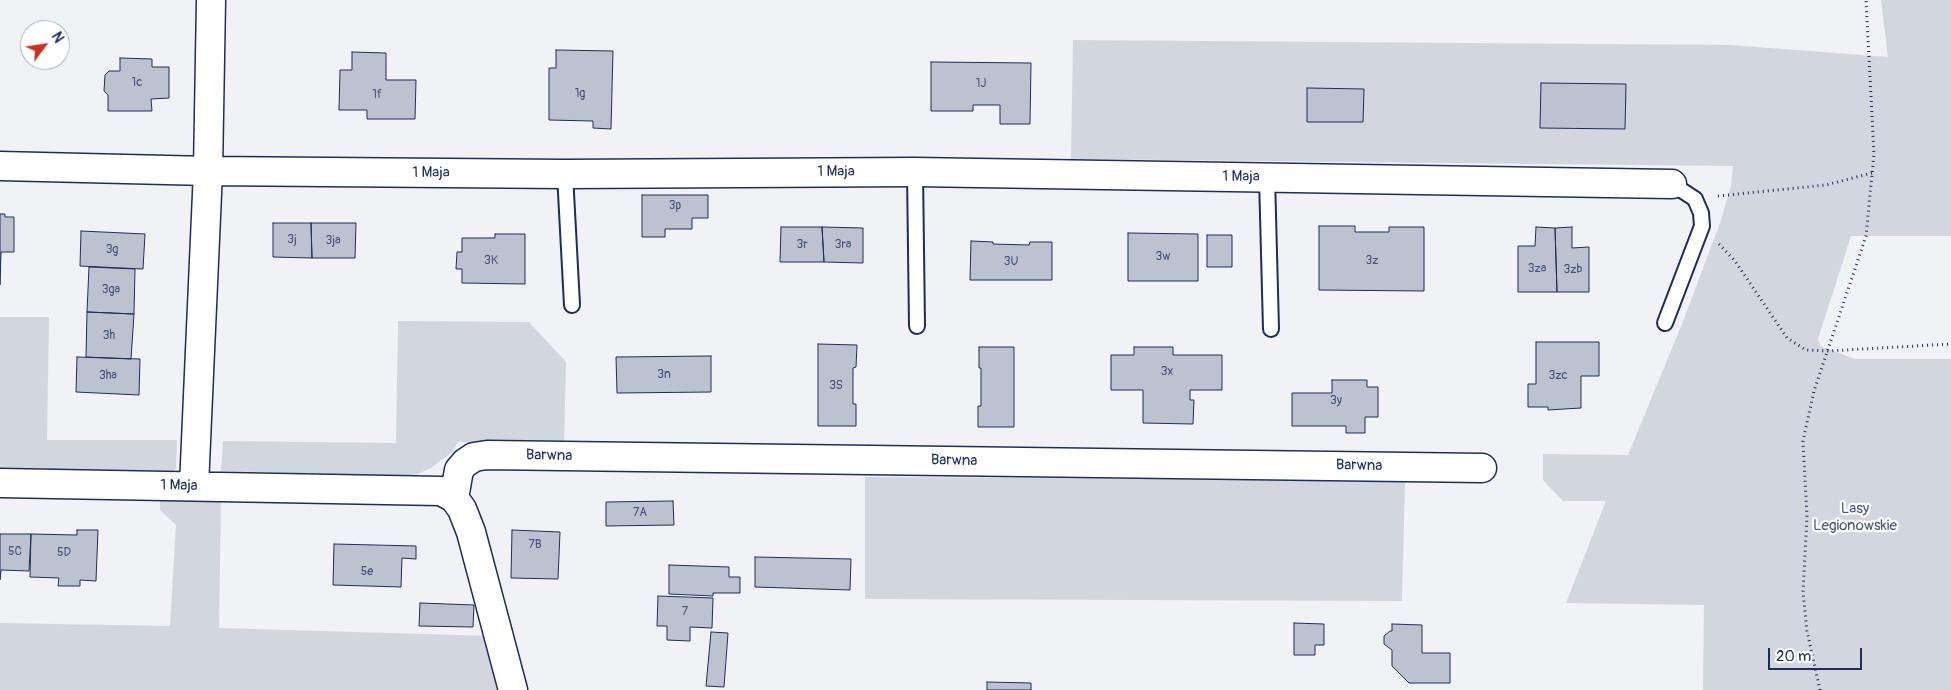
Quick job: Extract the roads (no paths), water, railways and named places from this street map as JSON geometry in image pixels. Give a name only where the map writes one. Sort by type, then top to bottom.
[{"type":"street","points":[[194,486],[208,172],[211,0]]},
{"type":"street","name":"1 Maja","points":[[0,166],[208,172],[565,174],[915,172],[1672,184]]},
{"type":"street","name":"Barwna","points":[[454,498],[459,470],[474,457],[487,456],[1482,468]]},
{"type":"street","name":"1 Maja","points":[[0,483],[441,492],[454,498]]},
{"type":"street","points":[[454,498],[462,509],[471,532],[514,690]]},
{"type":"lane","points":[[915,172],[917,326]]},
{"type":"lane","points":[[565,174],[572,305]]},
{"type":"lane","points":[[1267,177],[1271,329]]},
{"type":"lane","points":[[1665,324],[1702,226],[1701,213],[1695,199],[1672,184]]},
{"type":"park label","name":"Lasy Legionowskie","points":[[1855,518]]}]
